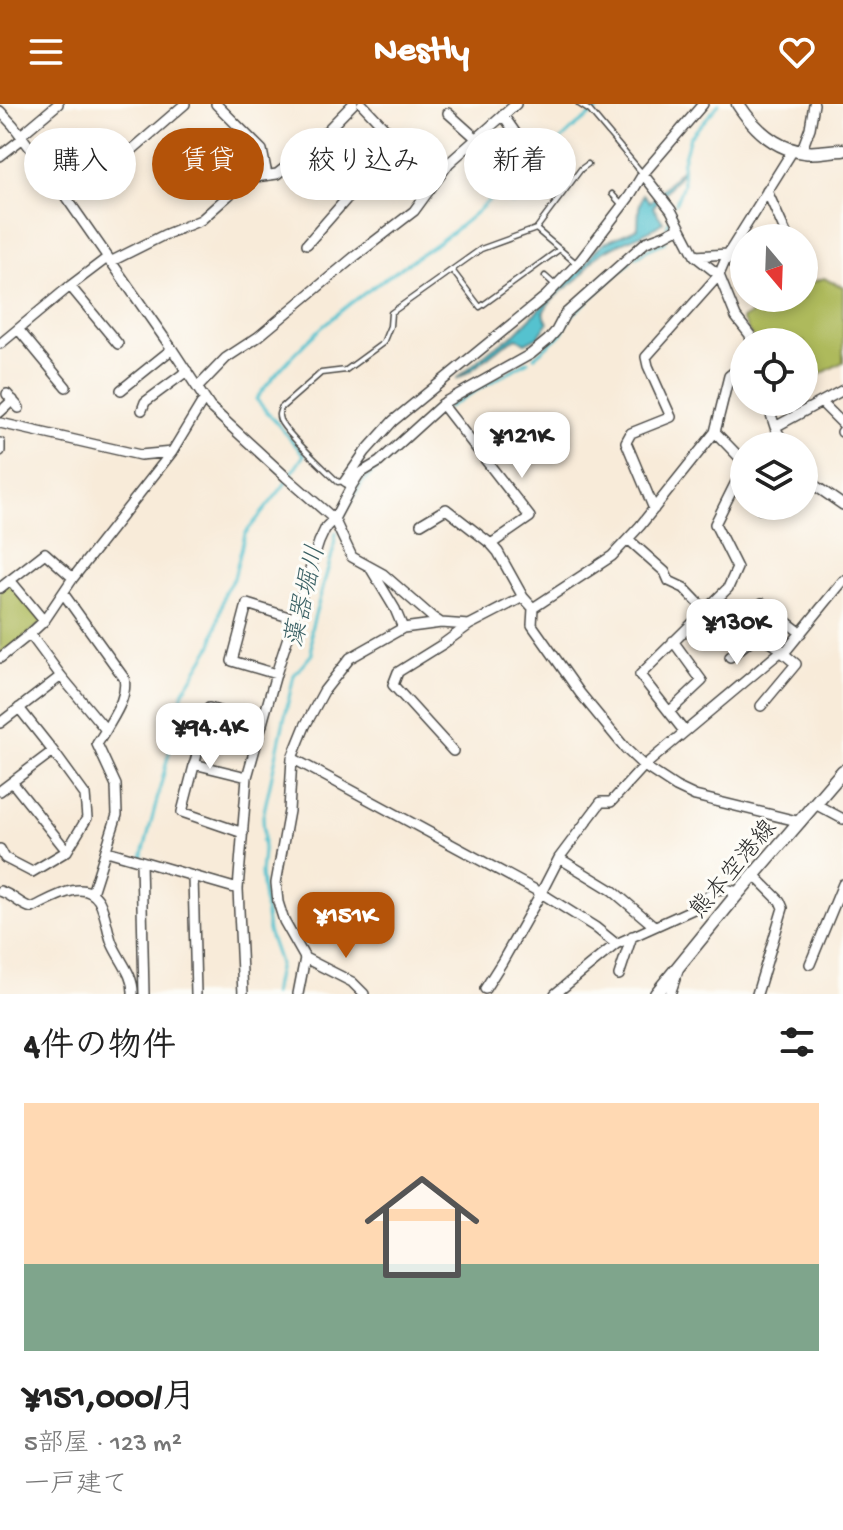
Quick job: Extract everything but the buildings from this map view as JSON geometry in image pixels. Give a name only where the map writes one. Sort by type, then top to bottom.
[{"type":"main road","points":[[738,104],[767,137],[797,151],[843,150]]},
{"type":"main road","name":"熊本空港線","points":[[656,994],[843,771]]},
{"type":"street","points":[[0,156],[58,104]]},
{"type":"street","points":[[136,146],[185,104]]},
{"type":"street","points":[[216,104],[262,150],[267,175]]},
{"type":"street","points":[[330,128],[353,104]]},
{"type":"street","points":[[362,104],[385,128]]},
{"type":"street","points":[[489,128],[516,104]]},
{"type":"street","points":[[243,994],[238,889],[247,777],[276,674],[319,542],[334,519],[348,483],[393,421],[546,296],[577,264],[643,174],[703,104]]},
{"type":"street","points":[[654,509],[626,442],[631,433],[671,417],[646,357],[719,275],[728,254],[767,191],[810,128],[814,104]]},
{"type":"street","points":[[0,111],[24,140]]},
{"type":"street","points":[[448,113],[465,128]]},
{"type":"street","points":[[503,115],[512,128]]},
{"type":"street","points":[[198,387],[226,358],[258,337],[414,211],[449,163],[464,150]]},
{"type":"street","points":[[0,344],[70,286],[109,260],[201,220],[248,178],[280,172]]},
{"type":"street","points":[[643,174],[671,210],[695,256],[719,275],[736,317],[745,328]]},
{"type":"street","points":[[767,191],[782,224]]},
{"type":"street","points":[[68,200],[205,401],[334,519],[352,557],[383,574],[441,623]]},
{"type":"street","points":[[307,244],[346,200]]},
{"type":"street","points":[[348,483],[379,462],[442,404],[531,354],[556,331],[565,314],[629,255],[646,242],[680,227]]},
{"type":"street","points":[[695,256],[728,254]]},
{"type":"street","points":[[70,286],[118,344]]},
{"type":"street","points":[[18,329],[66,387]]},
{"type":"street","points":[[121,390],[172,349]]},
{"type":"street","points":[[142,410],[145,402],[187,371]]},
{"type":"street","points":[[533,608],[612,556],[654,509],[715,432],[730,375]]},
{"type":"street","points":[[775,427],[843,390]]},
{"type":"street","points":[[0,412],[13,401]]},
{"type":"street","points":[[0,658],[44,621],[73,578],[172,452],[205,401]]},
{"type":"street","points":[[821,402],[843,424]]},
{"type":"street","points":[[442,404],[530,517],[491,544]]},
{"type":"street","points":[[771,416],[778,432]]},
{"type":"street","points":[[0,423],[140,455],[172,452]]},
{"type":"street","points":[[715,432],[730,449]]},
{"type":"street","points":[[0,443],[0,451]]},
{"type":"street","points":[[818,488],[843,505]]},
{"type":"street","points":[[684,731],[640,675],[728,588],[737,568],[715,524],[730,493]]},
{"type":"street","points":[[421,524],[446,509],[491,544],[533,608],[532,625],[580,693],[644,766],[695,796],[801,822]]},
{"type":"street","points":[[628,539],[665,572],[669,581],[684,588],[705,610]]},
{"type":"street","points":[[0,588],[45,553],[73,578]]},
{"type":"street","points":[[369,566],[403,628]]},
{"type":"street","points":[[10,580],[44,621]]},
{"type":"street","points":[[485,989],[559,858],[601,802],[611,802],[644,766],[684,731],[779,653],[784,653],[843,581]]},
{"type":"street","points":[[63,593],[124,678],[126,686],[122,701],[97,744],[116,785],[117,815],[92,893]]},
{"type":"street","points":[[453,751],[393,685],[398,672],[469,625],[523,597]]},
{"type":"street","points":[[762,603],[801,633]]},
{"type":"street","points":[[276,674],[232,661],[247,604],[295,619]]},
{"type":"street","points":[[364,994],[352,982],[305,958],[284,921],[278,902],[276,883],[289,811],[292,758],[324,691],[350,658],[403,628],[441,623],[469,625]]},
{"type":"street","points":[[730,657],[755,632],[796,664],[761,706]]},
{"type":"street","points":[[30,634],[106,730]]},
{"type":"street","points":[[669,712],[702,681],[673,641]]},
{"type":"street","points":[[0,723],[61,676]]},
{"type":"street","points":[[0,849],[5,858],[32,872],[67,851],[87,818],[85,795],[19,708]]},
{"type":"street","points":[[243,833],[182,812],[209,708],[262,725]]},
{"type":"street","points":[[0,791],[53,751]]},
{"type":"street","points":[[292,758],[541,893],[616,944]]},
{"type":"street","points":[[194,764],[247,777]]},
{"type":"street","points":[[12,782],[67,851]]},
{"type":"street","points":[[815,804],[843,819]]},
{"type":"street","points":[[107,851],[238,889]]},
{"type":"street","points":[[559,858],[613,891],[654,926]]},
{"type":"street","points":[[141,861],[144,994]]},
{"type":"street","points":[[754,875],[782,903],[783,908],[757,994]]},
{"type":"street","points":[[193,876],[196,994]]},
{"type":"street","points":[[810,964],[843,884]]},
{"type":"street","points":[[555,994],[616,944],[698,907],[714,890],[739,892]]},
{"type":"street","points":[[0,891],[32,908],[67,891],[92,893],[99,902],[112,942],[133,984],[133,994]]},
{"type":"street","points":[[619,975],[632,936]]},
{"type":"street","points":[[298,994],[305,958]]},
{"type":"street","points":[[670,994],[680,963]]},
{"type":"lane","points":[[579,104],[590,111],[643,174]]},
{"type":"lane","points":[[348,483],[338,482],[282,423],[281,408],[321,373],[346,370],[383,343],[391,313],[481,249],[536,229],[588,164]]},
{"type":"lane","points":[[612,194],[622,206]]},
{"type":"lane","points":[[536,229],[577,264]]},
{"type":"lane","points":[[452,270],[480,307],[560,249]]},
{"type":"lane","points":[[545,276],[556,286]]},
{"type":"lane","points":[[322,466],[327,461]]},
{"type":"green space","points":[[824,278],[843,287],[843,362],[818,375],[818,328],[747,328],[742,319],[754,312],[818,312],[818,280]]},
{"type":"green space","points":[[10,580],[44,621],[0,658],[0,588]]},
{"type":"water","points":[[683,168],[653,207],[663,222],[595,258],[579,278],[546,307],[543,313],[548,323],[539,336],[525,343],[517,338],[509,342],[456,379],[516,333],[604,243],[638,228],[643,194],[650,202]]},
{"type":"waterway","points":[[142,858],[182,694],[212,645],[225,591],[234,578],[245,534],[304,455],[256,399],[293,355],[336,315],[452,232],[498,191],[512,204],[532,183],[543,157],[605,104]]},
{"type":"waterway","name":"藻器堀川","points":[[676,203],[683,184],[682,164],[690,137],[719,104]]},
{"type":"waterway","name":"藻器堀川","points":[[667,226],[669,221]]},
{"type":"waterway","name":"藻器堀川","points":[[636,257],[665,242]]},
{"type":"waterway","name":"藻器堀川","points":[[534,357],[561,334],[570,317],[630,262]]},
{"type":"waterway","name":"藻器堀川","points":[[448,407],[528,361]]},
{"type":"waterway","name":"藻器堀川","points":[[386,462],[413,437]]},
{"type":"waterway","name":"藻器堀川","points":[[340,521],[362,483],[376,469]]},
{"type":"waterway","name":"藻器堀川","points":[[273,994],[279,963],[268,931],[262,885],[263,816],[294,675],[312,654],[311,629],[336,533]]}]
